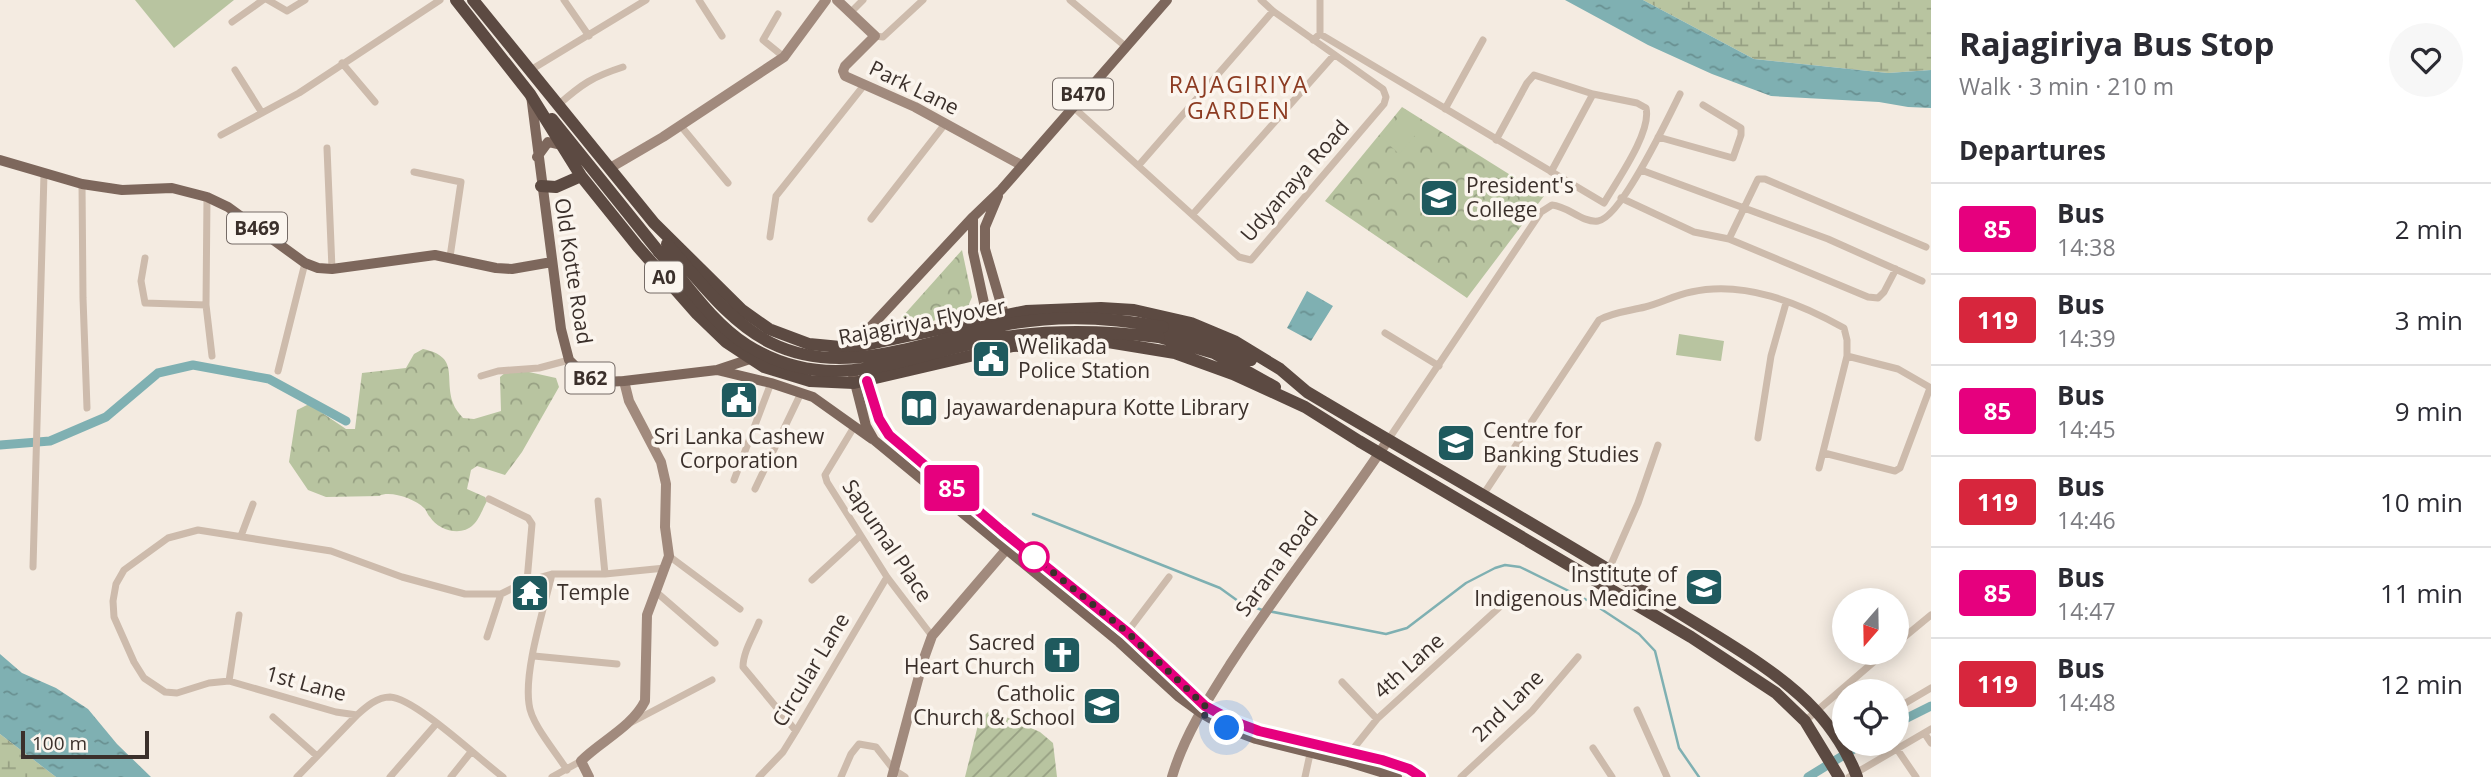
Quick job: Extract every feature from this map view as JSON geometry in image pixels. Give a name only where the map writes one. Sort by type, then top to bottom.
[{"type":"highway","name":"A0","points":[[456,0],[530,94],[581,176],[638,247],[726,342],[764,367],[810,381],[853,383],[1013,346],[1100,342],[1175,352],[1233,374],[1305,407],[1691,637],[1776,693],[1805,721],[1837,772]]},
{"type":"highway","name":"A0","points":[[473,0],[654,223],[742,310],[769,329],[809,344],[851,348],[1026,311],[1101,308],[1151,313],[1191,323],[1218,334],[1280,369],[1307,392],[1609,569],[1736,649],[1791,688],[1832,728]]},
{"type":"highway","name":"Rajagiriya Flyover","points":[[529,71],[583,146],[727,311],[759,336],[786,349],[818,358],[860,358],[1003,325],[1056,318],[1104,318],[1153,325],[1204,338],[1240,354],[1307,392]]},
{"type":"highway","name":"Rajagiriya Flyover","points":[[530,94],[713,316],[737,338],[771,358],[820,371],[858,371],[1003,337],[1060,331],[1113,332],[1170,339],[1214,353],[1252,372],[1305,407]]},
{"type":"highway","points":[[541,186],[556,187],[581,176]]},
{"type":"highway","points":[[1100,342],[1058,333],[1054,324],[1059,318],[1101,308]]},
{"type":"main road","name":"B470","points":[[851,348],[1001,190],[1167,0]]},
{"type":"main road","name":"Old Kotte Road","points":[[530,94],[563,343],[569,360],[582,373],[596,380],[624,382],[717,370],[750,359]]},
{"type":"main road","points":[[537,157],[548,142],[561,145]]},
{"type":"main road","name":"B469","points":[[0,160],[82,184],[122,190],[172,188],[207,197],[228,207],[305,263],[318,268],[332,269],[435,255],[496,268],[526,267],[552,262]]},
{"type":"main road","name":"B470","points":[[1001,190],[985,227],[985,249],[1013,346]]},
{"type":"main road","points":[[973,217],[973,252],[995,349]]},
{"type":"main road","points":[[851,348],[867,381]]},
{"type":"main road","points":[[851,348],[853,383]]},
{"type":"main road","points":[[764,367],[813,397]]},
{"type":"main road","name":"Old Kotte Road","points":[[717,370],[771,383],[813,397],[875,441]]},
{"type":"main road","name":"B62","points":[[867,381],[873,405],[887,431],[1179,697],[1203,709]]},
{"type":"main road","name":"B62","points":[[853,383],[866,426],[875,441],[1127,632],[1203,709],[1227,728],[1409,769],[1421,777]]},
{"type":"main road","points":[[875,441],[887,431]]},
{"type":"main road","name":"B62","points":[[1273,739],[1310,754],[1349,756],[1397,777]]},
{"type":"street","points":[[232,22],[265,0],[287,11],[305,0]]},
{"type":"street","points":[[221,135],[299,93],[440,0]]},
{"type":"street","points":[[564,0],[589,36]]},
{"type":"street","points":[[529,71],[646,0]]},
{"type":"street","points":[[699,0],[722,36]]},
{"type":"street","points":[[610,167],[785,57],[826,0]]},
{"type":"street","name":"Park Lane","points":[[837,0],[875,36],[845,66],[845,76],[915,107],[1021,165]]},
{"type":"street","points":[[851,12],[863,0]]},
{"type":"street","points":[[875,36],[883,37],[923,0]]},
{"type":"street","points":[[1070,0],[1125,46]]},
{"type":"street","name":"Udyanaya Road","points":[[1072,106],[1239,257],[1251,260],[1384,104],[1386,97],[1383,89],[1334,55],[1316,37],[1273,11],[1262,0]]},
{"type":"street","points":[[1320,0],[1316,37],[1604,203],[1636,146],[1648,117],[1646,108],[1637,103],[1593,94],[1534,75],[1496,139]]},
{"type":"street","points":[[1139,165],[1273,11]]},
{"type":"street","points":[[778,14],[763,40],[785,57]]},
{"type":"street","points":[[1445,109],[1483,40]]},
{"type":"street","points":[[1193,214],[1334,55]]},
{"type":"street","points":[[342,63],[375,102]]},
{"type":"street","points":[[558,105],[597,75],[623,67]]},
{"type":"street","points":[[235,70],[262,113]]},
{"type":"street","points":[[770,237],[776,196],[865,84]]},
{"type":"street","points":[[1551,172],[1593,94]]},
{"type":"street","points":[[1388,440],[1541,212],[1557,205],[1587,219],[1599,221],[1609,216],[1641,170],[1680,94]]},
{"type":"street","points":[[1658,137],[1733,158],[1741,128],[1703,105]]},
{"type":"street","points":[[871,219],[945,124]]},
{"type":"street","points":[[680,125],[728,183]]},
{"type":"street","points":[[327,148],[332,269]]},
{"type":"street","points":[[1641,170],[1828,239],[1922,281]]},
{"type":"street","points":[[414,172],[461,182],[450,257]]},
{"type":"street","points":[[33,567],[44,174]]},
{"type":"street","points":[[1729,239],[1756,181],[1765,179],[1926,247]]},
{"type":"street","points":[[82,184],[88,408]]},
{"type":"street","points":[[207,197],[206,305],[212,356]]},
{"type":"street","points":[[1621,198],[1694,232],[1729,239],[1868,297],[1878,298],[1896,269]]},
{"type":"street","points":[[145,258],[141,281],[145,303],[206,305]]},
{"type":"street","points":[[278,371],[305,263]]},
{"type":"street","points":[[1483,496],[1599,320],[1608,315],[1647,307],[1692,292],[1736,289],[1766,294],[1821,315],[1844,328],[1847,356],[1819,468]]},
{"type":"street","points":[[1758,438],[1771,356],[1786,303]]},
{"type":"street","points":[[750,359],[769,329]]},
{"type":"street","points":[[1385,333],[1439,366]]},
{"type":"street","points":[[1824,453],[1895,471],[1900,468],[1931,388],[1898,369],[1847,356]]},
{"type":"street","points":[[481,376],[498,371],[539,368],[569,360]]},
{"type":"street","points":[[552,777],[581,761],[624,726],[639,713],[645,701],[647,615],[669,556],[664,527],[666,484],[661,462],[629,401],[624,382]]},
{"type":"street","points":[[734,480],[771,383]]},
{"type":"street","points":[[755,489],[801,393]]},
{"type":"street","name":"Sapumal Place","points":[[854,427],[825,475],[887,577],[932,636]]},
{"type":"street","name":"Sarana Road","points":[[1172,777],[1184,743],[1259,621],[1333,521],[1388,440]]},
{"type":"street","points":[[1609,569],[1638,503],[1658,445]]},
{"type":"street","points":[[489,499],[528,518],[532,524],[527,581]]},
{"type":"street","points":[[597,501],[604,574]]},
{"type":"street","points":[[253,504],[241,536],[331,551],[402,577],[465,594],[501,594],[527,581],[552,574],[604,574],[664,568]]},
{"type":"street","name":"1st Lane","points":[[241,536],[198,530],[167,538],[124,570],[114,592],[114,617],[144,678],[165,692],[177,693],[209,683],[229,681],[336,712],[357,715],[373,702],[389,697],[403,700],[437,723],[503,777]]},
{"type":"street","points":[[812,580],[860,536]]},
{"type":"street","points":[[893,774],[932,636],[1011,545]]},
{"type":"street","points":[[669,556],[740,609]]},
{"type":"street","points":[[552,574],[529,680],[529,704],[533,718],[567,770]]},
{"type":"street","name":"Circular Lane","points":[[760,777],[783,752],[887,577]]},
{"type":"street","points":[[1119,642],[1170,578]]},
{"type":"street","points":[[655,591],[715,643]]},
{"type":"street","points":[[487,637],[501,594]]},
{"type":"street","name":"4th Lane","points":[[1349,756],[1377,719],[1503,604]]},
{"type":"street","points":[[229,681],[239,615]]},
{"type":"street","points":[[1909,634],[1930,619]]},
{"type":"street","points":[[759,622],[745,652],[743,667],[796,731]]},
{"type":"street","points":[[534,656],[617,664]]},
{"type":"street","name":"2nd Lane","points":[[1461,777],[1532,712],[1578,657]]},
{"type":"street","points":[[1805,721],[1869,665]]},
{"type":"street","points":[[624,726],[712,680]]},
{"type":"street","points":[[1342,682],[1377,719]]},
{"type":"street","points":[[1909,701],[1931,688]]},
{"type":"street","points":[[1637,710],[1667,777]]},
{"type":"street","points":[[297,777],[357,715]]},
{"type":"street","points":[[273,717],[317,756]]},
{"type":"street","points":[[390,777],[437,723]]},
{"type":"street","points":[[1909,742],[1928,731],[1931,743]]},
{"type":"street","points":[[841,777],[851,754],[859,744],[876,747],[893,774],[905,777]]},
{"type":"street","points":[[1593,748],[1612,777]]},
{"type":"street","points":[[451,777],[471,752]]},
{"type":"street","points":[[1306,777],[1310,754]]},
{"type":"street","points":[[1853,772],[1884,756]]},
{"type":"street","points":[[1902,756],[1916,777]]},
{"type":"street","points":[[581,761],[589,777]]},
{"type":"green space","points":[[135,0],[234,0],[174,48]]},
{"type":"green space","points":[[1643,0],[1931,0],[1931,70],[1888,73],[1754,59]]},
{"type":"green space","name":"President's College","points":[[1402,107],[1544,196],[1467,298],[1325,201]]},
{"type":"green space","points":[[1405,109],[1424,125],[1399,154],[1382,138]]},
{"type":"green space","points":[[962,250],[972,297],[966,311],[886,335]]},
{"type":"green space","points":[[1679,334],[1724,341],[1721,361],[1676,355]]},
{"type":"green space","points":[[423,349],[442,357],[446,363],[453,403],[463,418],[474,419],[501,411],[500,377],[511,368],[556,378],[559,387],[522,452],[505,475],[477,466],[471,470],[467,489],[485,497],[487,501],[475,523],[462,531],[438,525],[425,509],[402,496],[384,494],[326,497],[308,490],[289,462],[297,410],[309,404],[346,429],[355,429],[362,373],[406,368],[414,354]]},
{"type":"green space","points":[[990,710],[1040,732],[1053,743],[1057,777],[965,777],[979,721]]},
{"type":"green space","points":[[0,734],[56,777],[0,777]]},
{"type":"water","points":[[1565,0],[1643,0],[1754,59],[1888,73],[1931,70],[1931,108],[1771,96],[1712,74],[1648,45]]},
{"type":"water","points":[[1307,291],[1333,306],[1311,341],[1287,328]]},
{"type":"water","points":[[0,654],[22,673],[56,688],[88,709],[117,744],[151,777],[56,777],[0,734]]},
{"type":"waterway","points":[[0,445],[50,441],[106,417],[158,373],[193,365],[269,379],[346,421]]},
{"type":"waterway","points":[[1033,514],[1220,588],[1238,601],[1262,610]]},
{"type":"waterway","points":[[1268,611],[1386,634],[1407,628],[1466,583],[1495,568],[1505,565],[1520,567],[1589,601],[1639,634],[1655,651],[1679,748],[1699,777]]},
{"type":"waterway","points":[[1909,717],[1931,706]]},
{"type":"waterway","points":[[1808,777],[1842,756]]},
{"type":"bus line","name":"85","points":[[867,381],[873,405],[889,435],[1127,632],[1205,706],[1259,731],[1382,760],[1409,769],[1421,777]]},
{"type":"place","name":"President's College","points":[[1439,198]]},
{"type":"place","name":"Welikada Police Station","points":[[991,359]]},
{"type":"place","name":"Sri Lanka Cashew Corporation","points":[[739,400]]},
{"type":"place","name":"Jayawardenapura Kotte Library","points":[[919,408]]},
{"type":"place","name":"Centre for Banking Studies","points":[[1456,443]]},
{"type":"place","name":"Institute of Indigenous Medicine","points":[[1704,587]]},
{"type":"place","name":"Temple","points":[[530,593]]},
{"type":"place","name":"Sacred Heart Church","points":[[1062,655]]},
{"type":"place","name":"Catholic Church & School","points":[[1102,706]]},
{"type":"district","name":"RAJAGIRIYA GARDEN","points":[[1239,98]]},
{"type":"route","points":[[1034,557],[1127,632],[1205,706],[1201,713],[1227,728]]}]
